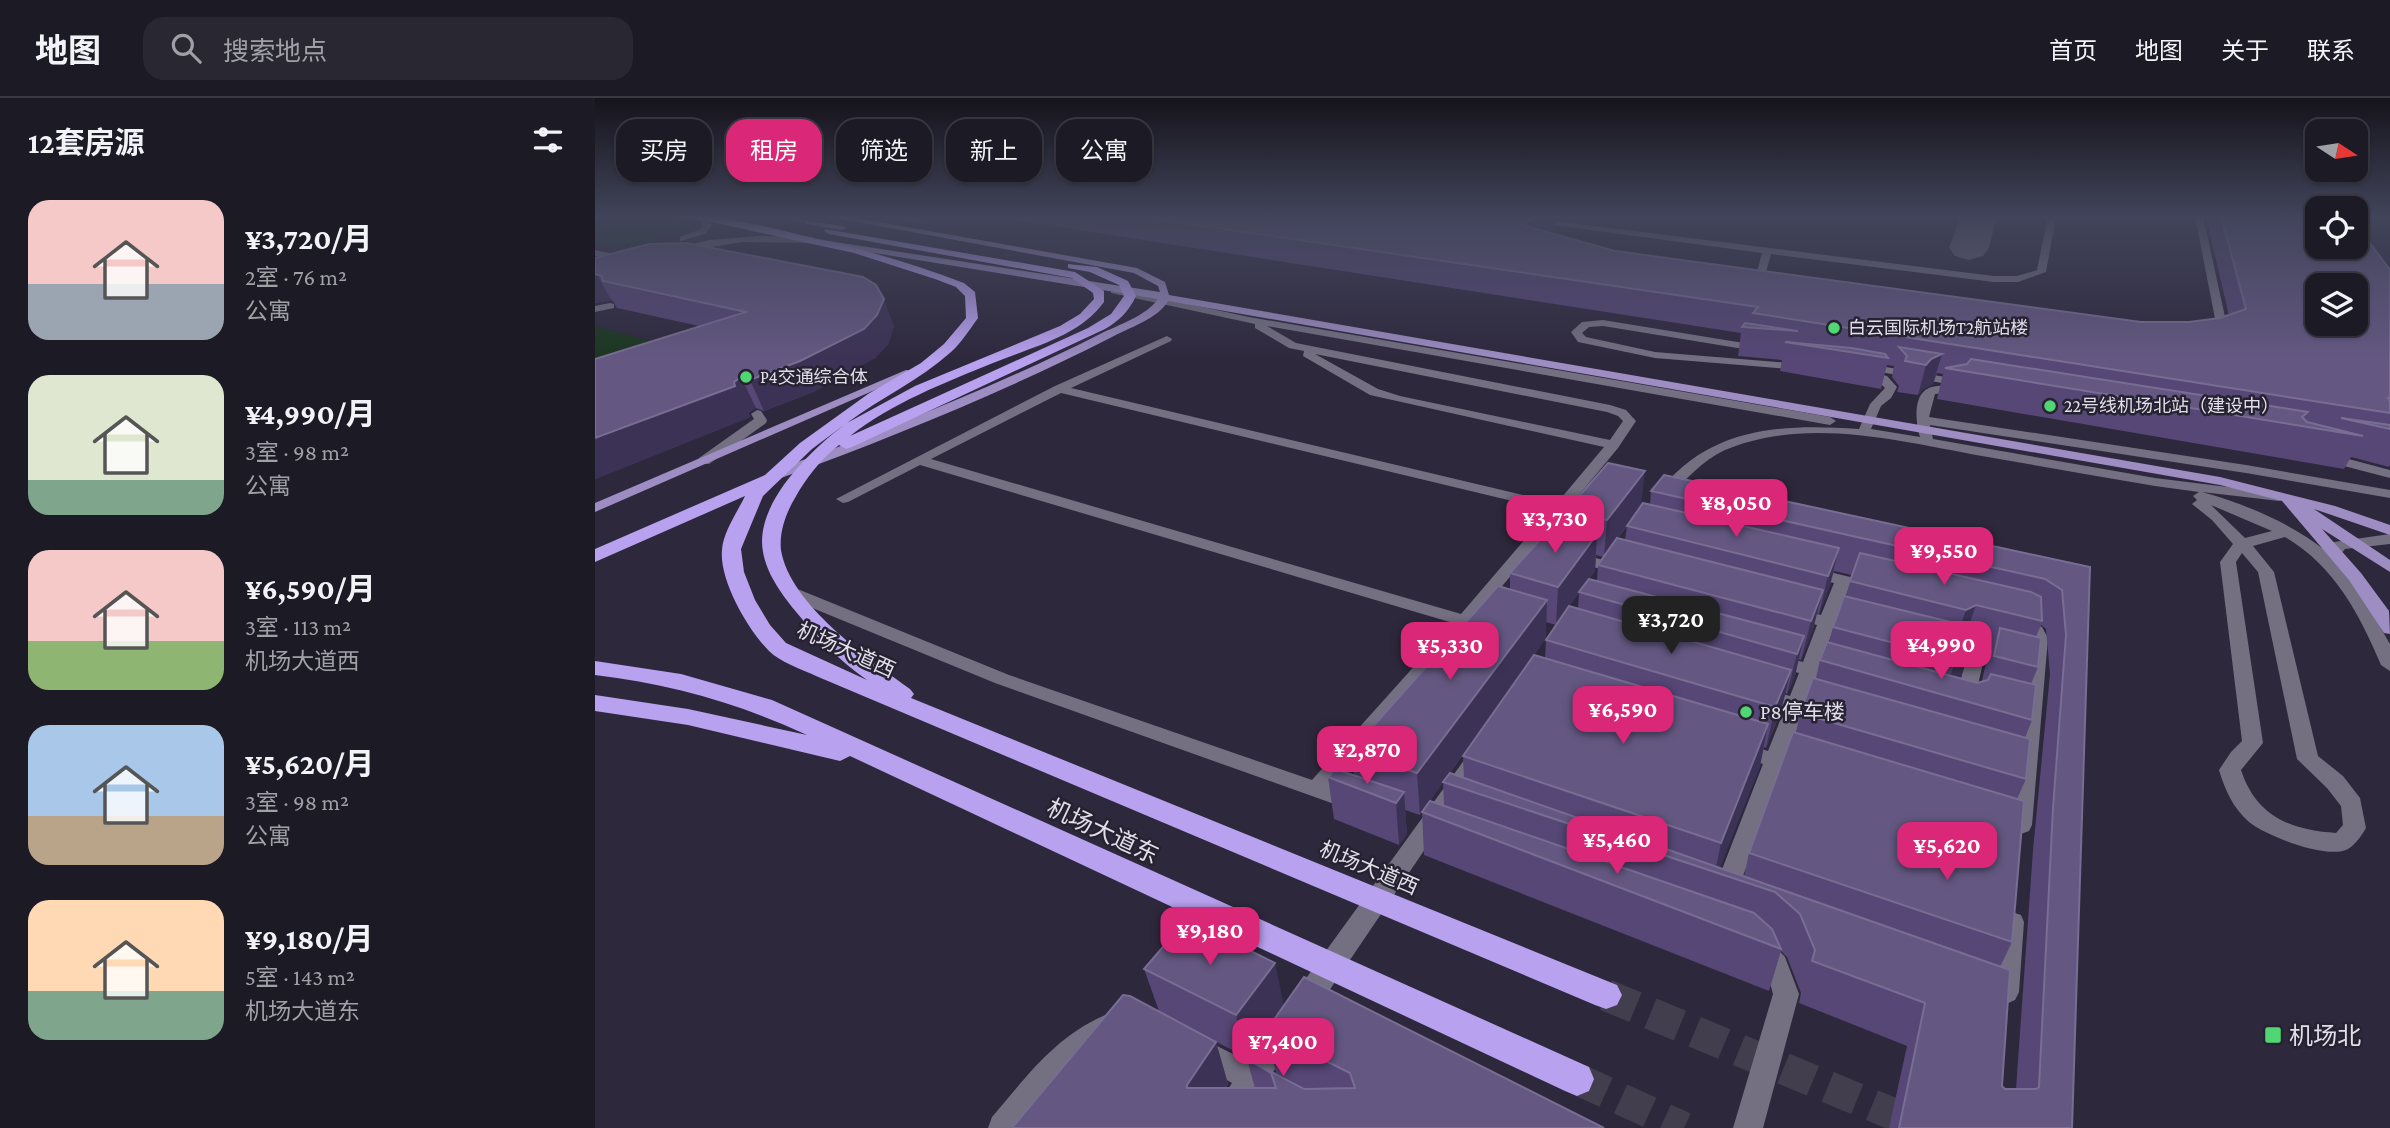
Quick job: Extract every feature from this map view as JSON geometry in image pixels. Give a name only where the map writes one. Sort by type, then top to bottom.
[{"type":"highway","name":"机场大道西","points":[[901,264],[960,285],[971,295],[972,318],[949,347],[926,366],[873,397],[806,446],[755,494],[731,549],[734,572],[744,600],[761,628],[778,648],[824,671],[1606,995]]},
{"type":"highway","points":[[931,715],[846,653],[794,594],[772,552],[774,524],[786,495],[805,468],[869,416],[943,379],[1062,330],[1094,309],[1100,299],[1098,291],[1075,275],[1021,264]]},
{"type":"highway","points":[[595,556],[1087,333],[1106,323],[1126,307],[1130,296],[1124,283],[1093,269],[1059,264]]},
{"type":"highway","name":"机场大道东","points":[[595,668],[655,674],[705,686],[764,706],[1577,1079]]},
{"type":"highway","points":[[595,703],[710,721],[880,761]]},
{"type":"main road","points":[[960,264],[2168,472],[2285,497],[2371,521],[2390,530]]},
{"type":"main road","points":[[776,475],[901,429],[1104,338],[1148,314],[1162,303],[1165,292],[1162,284],[1137,271],[1099,264]]},
{"type":"main road","points":[[595,508],[926,366]]},
{"type":"main road","points":[[2285,497],[2390,567]]},
{"type":"main road","points":[[2285,497],[2352,576],[2383,615],[2390,629]]},
{"type":"street","points":[[607,266],[612,264]]},
{"type":"street","points":[[1764,264],[1761,276],[1765,284],[1784,291]]},
{"type":"street","points":[[1867,264],[1974,278],[2018,279],[2041,272],[2043,264]]},
{"type":"street","points":[[2206,340],[2224,335],[2209,264]]},
{"type":"street","points":[[1075,283],[1249,320],[1927,438],[2169,486],[2233,508],[2287,532],[2327,560],[2357,600],[2390,665]]},
{"type":"street","points":[[595,309],[610,306]]},
{"type":"street","points":[[1249,320],[1374,392],[1613,445]]},
{"type":"street","points":[[1603,323],[1809,362],[1655,355],[1582,340],[1576,332],[1586,324],[1603,323]]},
{"type":"street","points":[[843,499],[1059,389],[1167,339]]},
{"type":"street","points":[[1293,346],[1610,409],[1622,413],[1630,421],[1476,614],[1317,790]]},
{"type":"street","points":[[1847,368],[1979,390],[1949,389],[1883,379],[1847,368]]},
{"type":"street","points":[[1865,428],[1875,404],[1887,395],[1891,387],[1883,379]]},
{"type":"street","points":[[1059,389],[1560,508]]},
{"type":"street","points":[[1927,438],[1921,420],[1923,405],[1931,391],[1949,389]]},
{"type":"street","points":[[698,465],[761,420],[757,414]]},
{"type":"street","points":[[1921,420],[2246,469],[2390,494]]},
{"type":"street","points":[[1654,504],[1687,470],[1718,448],[1761,435],[1800,429],[1883,434],[2155,482],[2285,497]]},
{"type":"street","points":[[2322,443],[2336,446]]},
{"type":"street","points":[[2311,453],[2390,474]]},
{"type":"street","points":[[918,460],[1476,614]]},
{"type":"street","points":[[2169,486],[2218,515],[2241,544],[2256,556],[2266,572],[2308,759],[2335,782],[2352,804],[2355,828],[2341,842],[2311,841],[2275,829],[2248,809],[2233,787],[2230,770],[2238,757],[2253,743],[2228,562],[2231,551],[2241,544],[2287,532]]},
{"type":"street","points":[[2327,560],[2340,545],[2390,539]]},
{"type":"street","points":[[1529,545],[1635,571],[1614,558],[1596,585]]},
{"type":"street","points":[[1791,568],[1895,593]]},
{"type":"street","points":[[1722,901],[1843,580]]},
{"type":"street","points":[[794,594],[1002,679],[1368,808]]},
{"type":"street","points":[[1778,607],[1829,617],[1869,631],[1778,607]]},
{"type":"street","points":[[1997,618],[2023,624],[2036,631],[2039,638],[2030,670],[2025,718],[2026,775],[2015,839]]},
{"type":"street","points":[[1980,706],[1946,703],[1963,714],[1974,663],[1928,646],[1998,662]]},
{"type":"street","points":[[1754,654],[1862,679],[1813,661]]},
{"type":"street","points":[[1745,690],[1847,720]]},
{"type":"street","points":[[1260,1123],[1225,1118],[1490,737]]},
{"type":"street","points":[[1724,745],[1827,777]]},
{"type":"street","points":[[2000,767],[2026,775]]},
{"type":"street","points":[[1445,802],[1470,811]]},
{"type":"street","points":[[1407,822],[1445,835]]},
{"type":"street","points":[[1697,892],[1748,911]]},
{"type":"street","points":[[1979,995],[2004,1011],[2014,901]]},
{"type":"street","points":[[1741,941],[1770,956],[1782,974],[1786,994],[1748,1128]]},
{"type":"street","points":[[1003,1128],[1068,1050],[1097,1030],[1129,1020],[1142,1023]]},
{"type":"street","points":[[1178,1039],[1285,1096]]},
{"type":"shaded area","points":[[595,264],[2390,264],[2390,1128],[595,1128]]},
{"type":"green space","points":[[595,326],[677,348],[595,377]]},
{"type":"building","points":[[595,264],[796,264],[863,277],[876,285],[884,299],[877,315],[864,329],[800,361],[750,380],[741,377],[734,382],[735,386],[595,438],[595,359],[746,312],[603,281],[602,276],[595,274]]},
{"type":"building","points":[[1464,264],[1712,264],[2141,322],[2189,322],[2220,318],[2246,309],[2234,264],[2386,264],[2390,270],[2390,413],[1753,313],[1758,307]]},
{"type":"building","points":[[1745,323],[1798,331],[1742,327]]},
{"type":"building","points":[[1785,342],[1852,348],[1885,354],[1888,358]]},
{"type":"building","points":[[1899,347],[1942,354],[1931,359],[1926,365],[1905,361],[1907,356]]},
{"type":"building","points":[[1971,359],[2308,412],[2302,417],[2307,422],[2363,436],[1945,368],[1967,364]]},
{"type":"building","points":[[2341,418],[2390,425],[2390,429]]},
{"type":"building","points":[[1608,463],[1645,471],[1607,520],[1566,511]]},
{"type":"building","points":[[1664,475],[2090,567],[2072,1128],[1899,1128],[1925,1003],[1812,961],[1815,950],[1800,914],[1775,892],[1443,782],[1450,773],[2010,970],[2002,1086],[2005,1089],[2039,1087],[2053,808],[2066,635],[2062,590],[2045,579],[1651,491]]},
{"type":"building","points":[[1643,503],[1839,548],[1828,576],[1627,526]]},
{"type":"building","points":[[1555,523],[1597,534],[1558,587],[1510,573]]},
{"type":"building","points":[[1617,538],[1823,590],[1811,621],[1598,565]]},
{"type":"building","points":[[1860,553],[2031,592],[2041,597],[2042,621],[1976,605],[1966,610],[1850,581]]},
{"type":"building","points":[[1589,579],[1804,636],[1797,654],[1579,592]]},
{"type":"building","points":[[1498,586],[1547,600],[1417,773],[1351,751]]},
{"type":"building","points":[[1844,596],[1975,628],[1970,651],[1960,653],[1956,659],[1833,627]]},
{"type":"building","points":[[1569,606],[1791,670],[1775,707],[1546,640]]},
{"type":"building","points":[[2000,628],[2041,638],[2038,667],[1994,656]]},
{"type":"building","points":[[1827,642],[1977,683],[1988,680],[1991,674],[2036,685],[2032,720],[1820,660]]},
{"type":"building","points":[[1534,655],[1768,724],[1721,843],[1463,756]]},
{"type":"building","points":[[1813,678],[2030,739],[2026,779],[1800,713]]},
{"type":"building","points":[[1793,732],[2024,801],[2012,942],[1749,853]]},
{"type":"building","points":[[1335,769],[1404,792],[1396,803],[1328,777]]},
{"type":"building","points":[[1430,801],[1754,913],[1772,929],[1781,949],[1422,812]]},
{"type":"building","points":[[1187,919],[1275,963],[1236,1015],[1144,969]]},
{"type":"building","points":[[1304,977],[1604,1128],[1012,1128],[1123,995],[1130,996],[1216,1042],[1187,1088],[1276,1088],[1271,1073],[1247,1059],[1304,1089],[1355,1088],[1350,1073],[1266,1031]]},
{"type":"tunnel","points":[[1606,995],[1927,1128]]},
{"type":"tunnel","points":[[1577,1079],[1684,1128]]},
{"type":"place","name":"白云国际机场T2航站楼","points":[[1834,328]]},
{"type":"place","name":"P4交通综合体","points":[[746,377]]},
{"type":"place","name":"22号线机场北站（建设中）","points":[[2050,406]]},
{"type":"place","name":"P8停车楼","points":[[1746,712]]},
{"type":"place","name":"机场北","points":[[2273,1035]]}]
